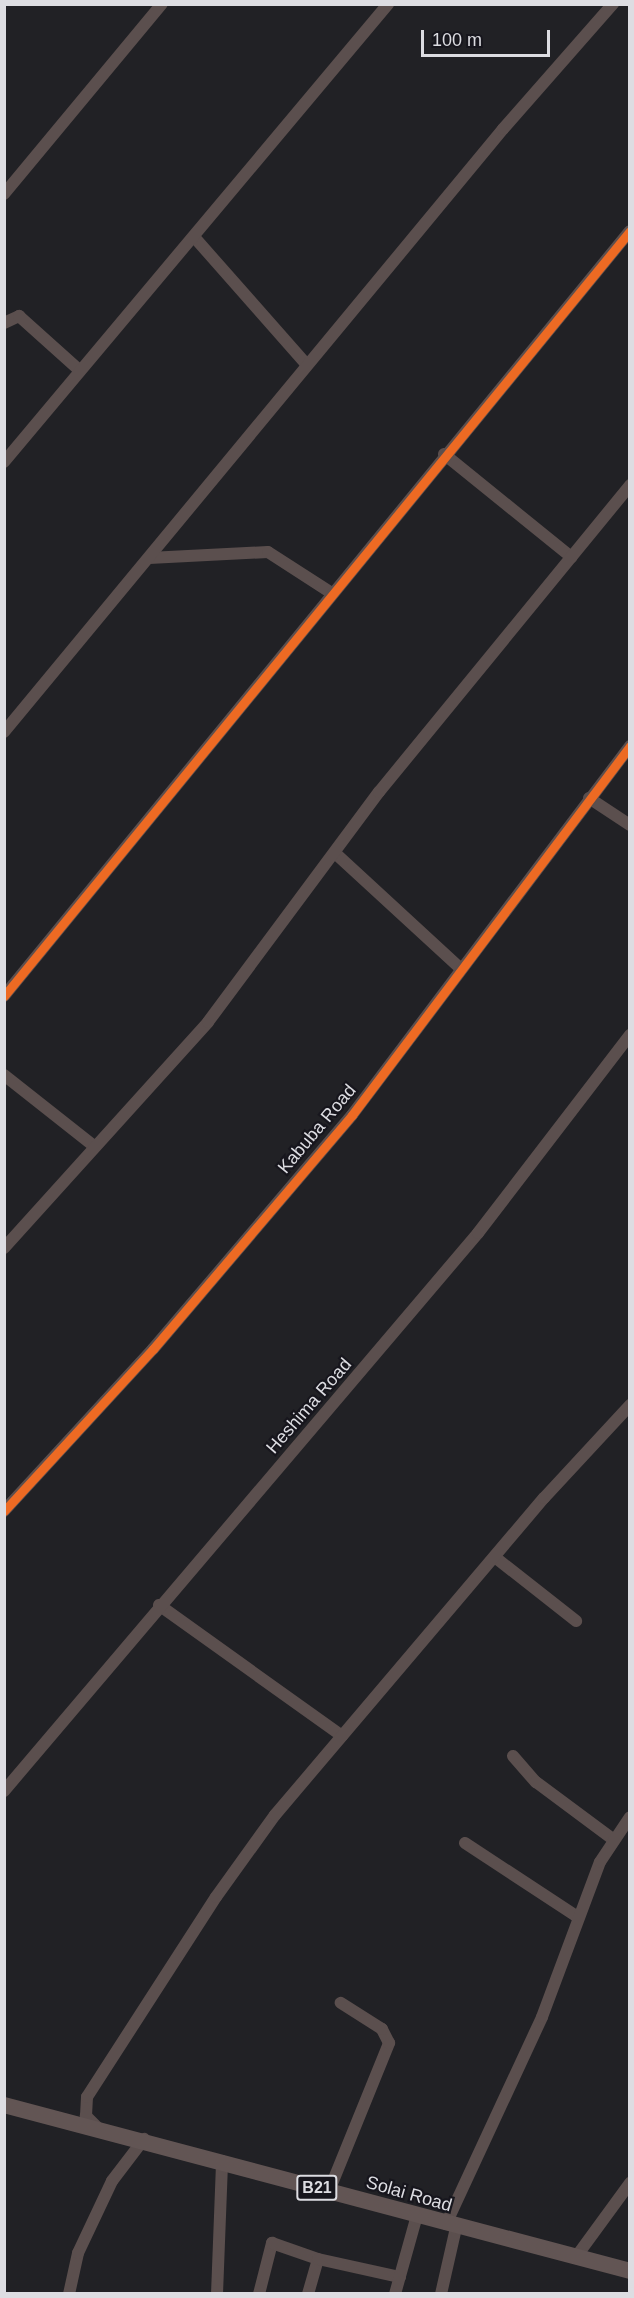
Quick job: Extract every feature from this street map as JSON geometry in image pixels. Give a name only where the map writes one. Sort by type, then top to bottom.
[{"type":"highway","name":"Solai Road","points":[[4,2105],[144,2139],[451,2226],[628,2269]]},
{"type":"street","points":[[4,194],[162,4]]},
{"type":"street","points":[[4,462],[78,369],[195,238],[388,4]]},
{"type":"street","points":[[4,732],[308,365],[613,4]]},
{"type":"street","points":[[4,996],[330,592],[630,231]]},
{"type":"street","points":[[195,238],[308,365]]},
{"type":"street","points":[[4,323],[19,316],[78,369]]},
{"type":"street","points":[[444,454],[571,557]]},
{"type":"street","points":[[4,1248],[208,1022],[335,853],[630,484]]},
{"type":"street","points":[[149,558],[268,552],[330,592]]},
{"type":"street","name":"Kabuba Road","points":[[4,1511],[153,1349],[352,1115],[460,968],[630,747]]},
{"type":"street","points":[[589,798],[630,825]]},
{"type":"street","points":[[335,853],[460,968]]},
{"type":"street","name":"Heshima Road","points":[[4,1791],[159,1605],[470,1242],[630,1035]]},
{"type":"street","points":[[4,1075],[94,1146]]},
{"type":"street","points":[[98,2127],[86,2116],[87,2097],[216,1897],[342,1736],[630,1406]]},
{"type":"street","points":[[496,1558],[576,1622]]},
{"type":"street","points":[[159,1605],[342,1736]]},
{"type":"street","points":[[513,1756],[536,1782],[614,1840]]},
{"type":"street","points":[[441,2294],[451,2226],[542,2018],[576,1916],[614,1840],[630,1817]]},
{"type":"street","points":[[465,1843],[576,1916]]},
{"type":"street","points":[[329,2191],[389,2043],[382,2029],[341,2003]]},
{"type":"street","points":[[69,2294],[78,2253],[112,2181],[144,2139]]},
{"type":"street","points":[[217,2294],[222,2161]]},
{"type":"street","points":[[576,2257],[630,2182]]},
{"type":"street","points":[[395,2294],[417,2215]]},
{"type":"street","points":[[259,2294],[272,2243],[318,2259],[400,2277]]},
{"type":"street","points":[[308,2294],[318,2259]]},
{"type":"cycle path","points":[[4,996],[630,231]]},
{"type":"cycle path","points":[[4,1511],[153,1349],[352,1115],[630,746]]}]
